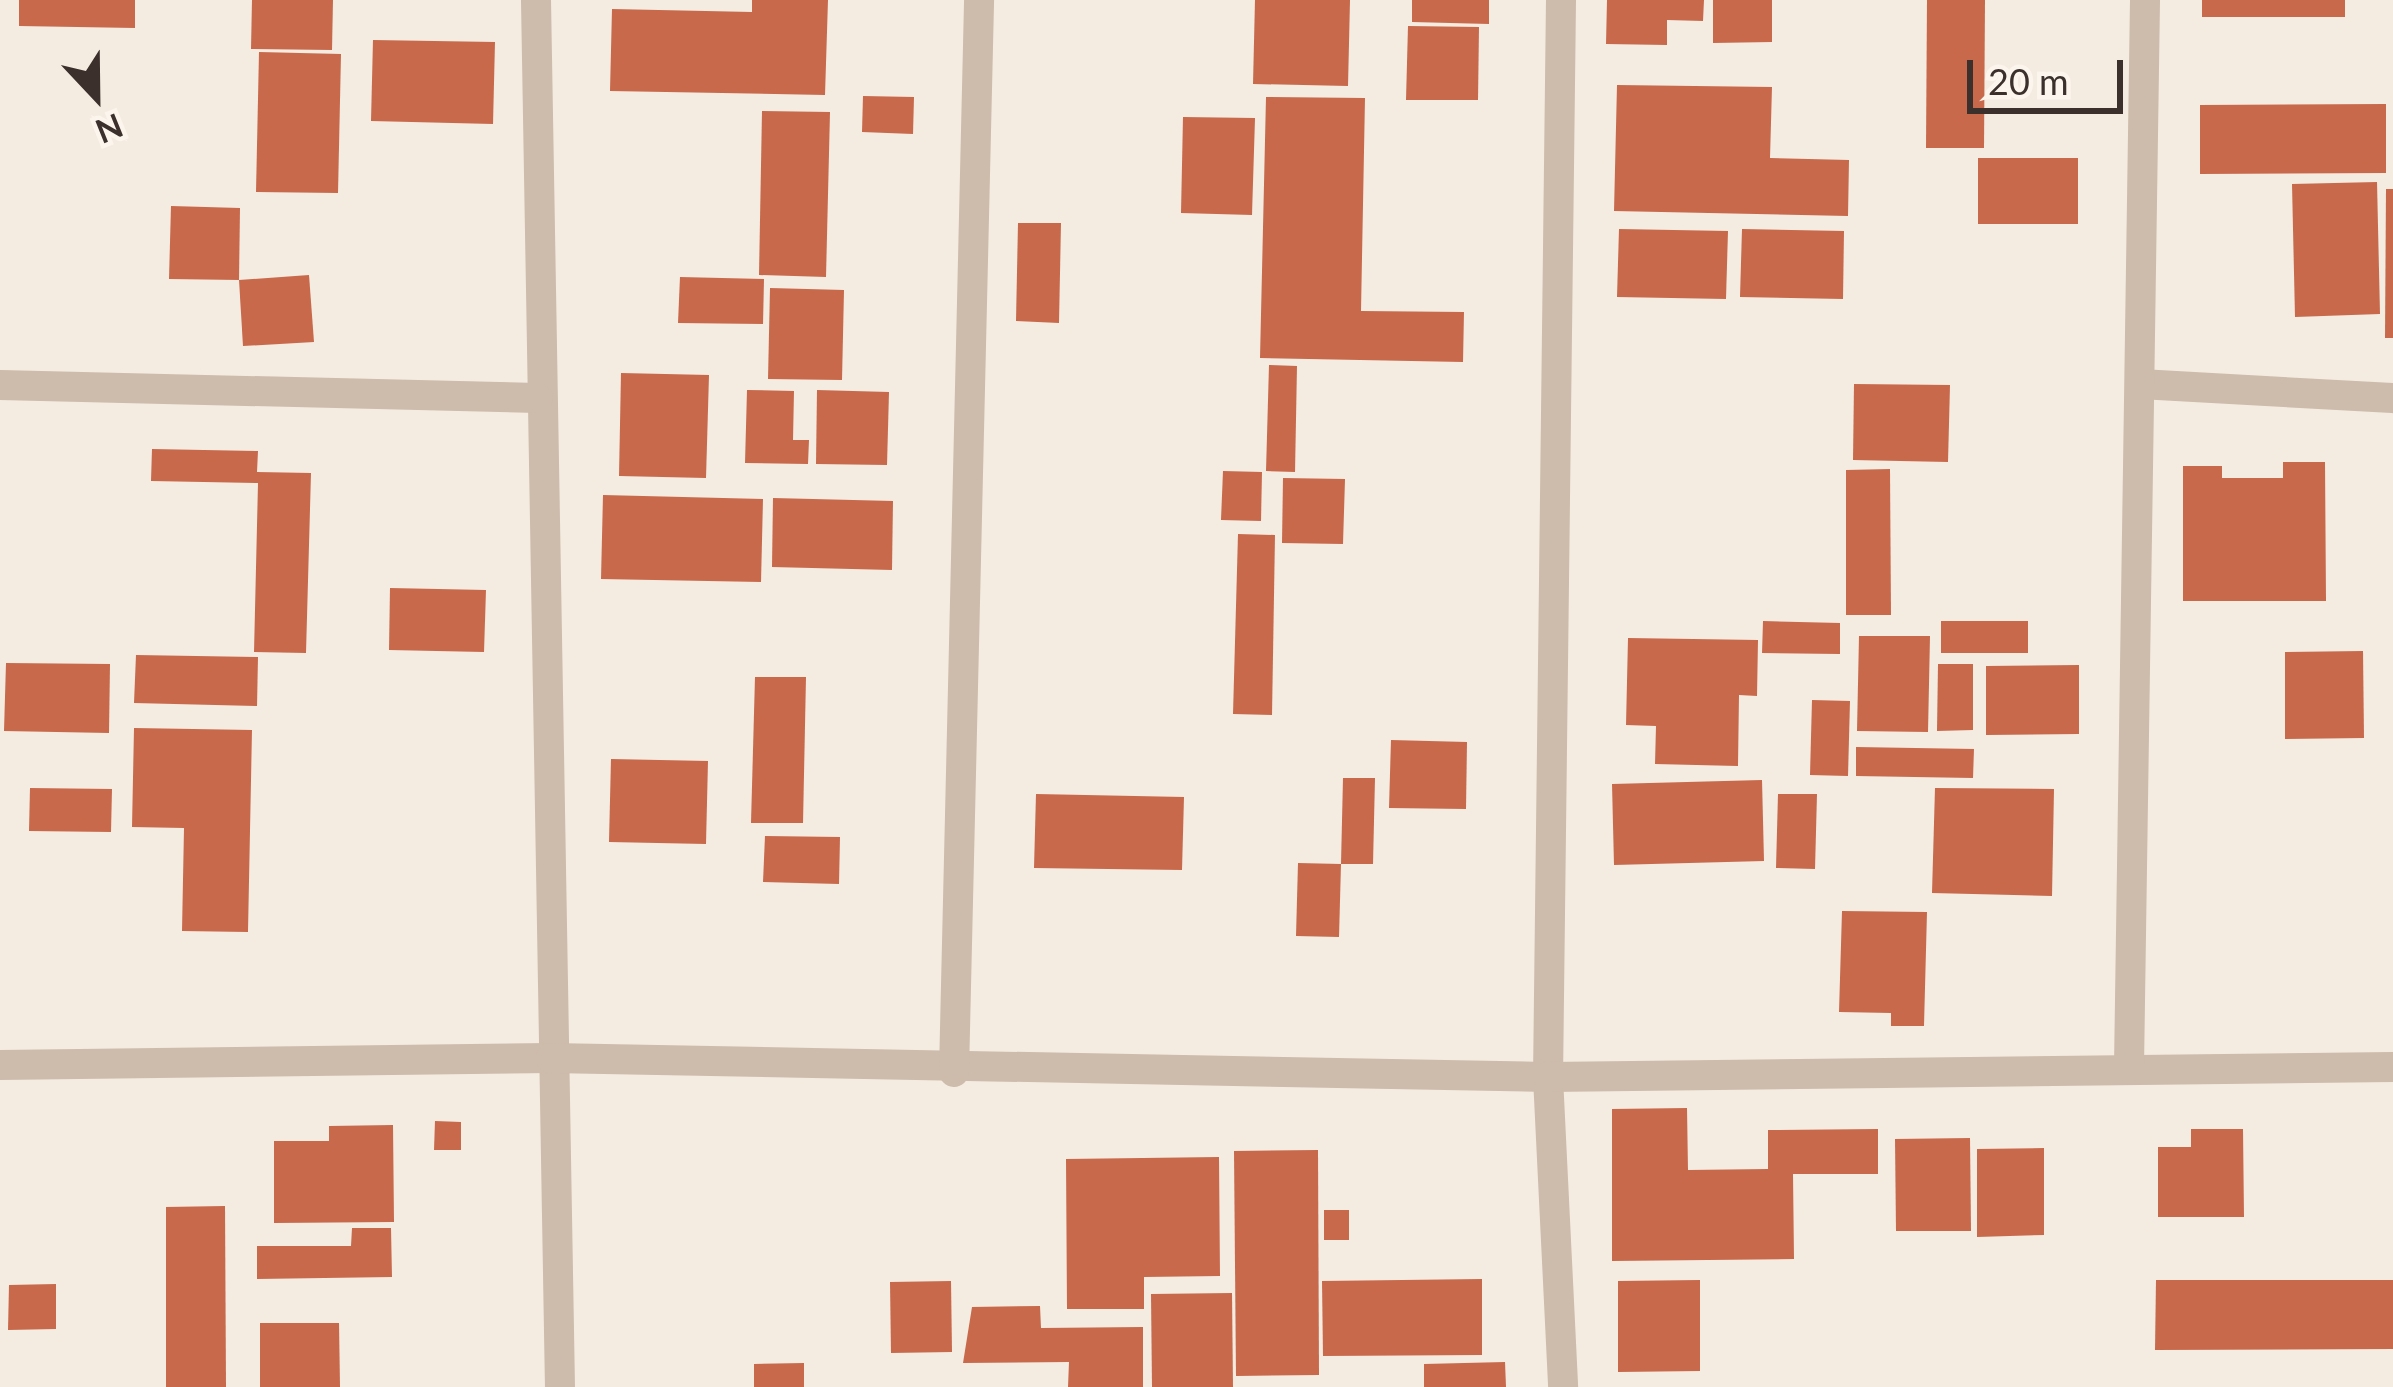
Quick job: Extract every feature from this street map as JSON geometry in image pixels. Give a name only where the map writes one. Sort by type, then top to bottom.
[{"type":"street","points":[[536,0],[538,398],[560,1387]]},
{"type":"street","points":[[954,1072],[980,0]]},
{"type":"street","points":[[1561,0],[1547,1077],[1563,1387]]},
{"type":"street","points":[[2129,1066],[2145,0]]},
{"type":"street","points":[[2140,384],[2393,398]]},
{"type":"street","points":[[0,385],[538,398]]},
{"type":"street","points":[[0,1065],[551,1058],[954,1072],[1547,1077],[2393,1066]]},
{"type":"building","points":[[19,0],[135,0],[135,28],[19,26]]},
{"type":"building","points":[[252,0],[333,0],[332,50],[251,49]]},
{"type":"building","points":[[752,0],[828,0],[825,95],[610,91],[612,9],[752,12]]},
{"type":"building","points":[[1255,0],[1350,0],[1348,86],[1253,84]]},
{"type":"building","points":[[1412,0],[1489,0],[1489,24],[1412,22]]},
{"type":"building","points":[[1607,0],[1704,0],[1703,21],[1667,20],[1667,45],[1606,44]]},
{"type":"building","points":[[1713,0],[1772,0],[1772,42],[1713,43]]},
{"type":"building","points":[[1927,0],[1985,0],[1984,148],[1926,148]]},
{"type":"building","points":[[2202,0],[2345,0],[2345,17],[2202,17]]},
{"type":"building","points":[[1408,26],[1479,27],[1478,100],[1406,100]]},
{"type":"building","points":[[373,40],[495,42],[493,124],[371,121]]},
{"type":"building","points":[[259,52],[341,54],[338,193],[256,192]]},
{"type":"building","points":[[1617,85],[1772,87],[1770,158],[1849,160],[1848,216],[1614,211]]},
{"type":"building","points":[[863,96],[914,97],[913,134],[862,132]]},
{"type":"building","points":[[1266,97],[1365,98],[1361,311],[1464,312],[1463,362],[1260,358]]},
{"type":"building","points":[[2386,104],[2386,173],[2200,174],[2200,105]]},
{"type":"building","points":[[762,111],[830,112],[826,277],[759,275]]},
{"type":"building","points":[[1183,117],[1255,118],[1252,215],[1181,213]]},
{"type":"building","points":[[1978,158],[2078,158],[2078,224],[1978,224]]},
{"type":"building","points":[[2377,182],[2380,314],[2295,317],[2292,184]]},
{"type":"building","points":[[2386,189],[2393,189],[2393,338],[2385,338]]},
{"type":"building","points":[[171,206],[240,208],[239,280],[169,279]]},
{"type":"building","points":[[1018,223],[1061,223],[1059,323],[1016,321]]},
{"type":"building","points":[[1619,229],[1728,231],[1726,299],[1617,297]]},
{"type":"building","points":[[1742,229],[1844,231],[1843,299],[1740,297]]},
{"type":"building","points":[[309,275],[314,342],[243,346],[239,280]]},
{"type":"building","points":[[680,277],[764,279],[763,324],[678,323]]},
{"type":"building","points":[[770,288],[844,290],[842,380],[768,379]]},
{"type":"building","points":[[1269,365],[1297,366],[1295,472],[1266,471]]},
{"type":"building","points":[[621,373],[709,375],[706,478],[619,476]]},
{"type":"building","points":[[1854,384],[1950,385],[1948,462],[1853,460]]},
{"type":"building","points":[[747,390],[794,391],[793,440],[809,440],[808,464],[745,463]]},
{"type":"building","points":[[817,390],[889,392],[887,465],[816,464]]},
{"type":"building","points":[[152,449],[258,451],[257,472],[311,473],[306,653],[254,652],[258,483],[151,481]]},
{"type":"building","points":[[2283,462],[2325,462],[2326,601],[2183,601],[2183,466],[2222,466],[2222,478],[2283,478]]},
{"type":"building","points":[[1890,469],[1891,615],[1846,615],[1846,470]]},
{"type":"building","points":[[1223,471],[1262,472],[1261,521],[1221,520]]},
{"type":"building","points":[[1283,478],[1345,479],[1343,544],[1282,543]]},
{"type":"building","points":[[603,495],[763,499],[761,582],[601,579]]},
{"type":"building","points":[[773,498],[893,501],[892,570],[772,567]]},
{"type":"building","points":[[1238,534],[1275,535],[1272,715],[1233,714]]},
{"type":"building","points":[[390,588],[486,590],[484,652],[389,650]]},
{"type":"building","points":[[1763,621],[1840,623],[1840,654],[1762,653]]},
{"type":"building","points":[[1941,621],[2028,621],[2028,653],[1941,653]]},
{"type":"building","points":[[1859,636],[1930,636],[1928,732],[1857,731]]},
{"type":"building","points":[[1628,638],[1758,640],[1757,696],[1739,695],[1738,766],[1655,764],[1656,726],[1626,725]]},
{"type":"building","points":[[2363,651],[2364,738],[2285,739],[2285,652]]},
{"type":"building","points":[[136,655],[258,657],[257,706],[134,703]]},
{"type":"building","points":[[6,663],[110,664],[109,733],[4,731]]},
{"type":"building","points":[[1938,664],[1973,664],[1973,730],[1937,731]]},
{"type":"building","points":[[2079,665],[2079,734],[1986,735],[1986,666]]},
{"type":"building","points":[[755,677],[806,677],[803,823],[751,823]]},
{"type":"building","points":[[1812,700],[1850,701],[1848,776],[1810,775]]},
{"type":"building","points":[[134,728],[252,730],[248,932],[182,931],[184,828],[132,827]]},
{"type":"building","points":[[1391,740],[1467,742],[1466,809],[1389,808]]},
{"type":"building","points":[[1856,747],[1974,749],[1973,778],[1856,776]]},
{"type":"building","points":[[611,759],[708,761],[706,844],[609,842]]},
{"type":"building","points":[[1343,778],[1375,778],[1373,864],[1341,864]]},
{"type":"building","points":[[1762,780],[1764,861],[1614,865],[1612,784]]},
{"type":"building","points":[[30,788],[112,789],[111,832],[29,831]]},
{"type":"building","points":[[1935,788],[2054,789],[2052,896],[1932,893]]},
{"type":"building","points":[[1036,794],[1184,797],[1182,870],[1034,868]]},
{"type":"building","points":[[1778,794],[1817,794],[1815,869],[1776,868]]},
{"type":"building","points":[[765,836],[840,837],[839,884],[763,882]]},
{"type":"building","points":[[1298,863],[1341,864],[1339,937],[1296,936]]},
{"type":"building","points":[[1842,911],[1927,912],[1924,1026],[1891,1026],[1891,1013],[1839,1012]]},
{"type":"building","points":[[1687,1108],[1688,1170],[1768,1169],[1768,1130],[1878,1129],[1878,1174],[1793,1174],[1794,1259],[1612,1261],[1612,1109]]},
{"type":"building","points":[[435,1121],[461,1122],[461,1150],[434,1150]]},
{"type":"building","points":[[393,1125],[394,1222],[274,1223],[274,1141],[329,1141],[329,1126]]},
{"type":"building","points":[[2191,1129],[2243,1129],[2244,1217],[2158,1217],[2158,1147],[2191,1147]]},
{"type":"building","points":[[1970,1138],[1971,1231],[1896,1231],[1895,1139]]},
{"type":"building","points":[[2044,1148],[2044,1235],[1977,1237],[1977,1149]]},
{"type":"building","points":[[1318,1150],[1319,1375],[1236,1376],[1234,1151]]},
{"type":"building","points":[[1219,1157],[1220,1276],[1144,1277],[1144,1309],[1067,1309],[1066,1159]]},
{"type":"building","points":[[225,1206],[226,1387],[166,1387],[166,1207]]},
{"type":"building","points":[[1324,1210],[1349,1210],[1349,1240],[1324,1240]]},
{"type":"building","points":[[352,1228],[391,1228],[392,1277],[257,1279],[257,1246],[351,1246]]},
{"type":"building","points":[[1482,1279],[1482,1355],[1323,1356],[1322,1281]]},
{"type":"building","points":[[1700,1280],[1700,1371],[1618,1372],[1618,1281]]},
{"type":"building","points":[[2156,1280],[2393,1280],[2393,1349],[2155,1350]]},
{"type":"building","points":[[951,1281],[952,1352],[891,1353],[890,1282]]},
{"type":"building","points":[[56,1284],[56,1329],[8,1330],[9,1285]]},
{"type":"building","points":[[1232,1293],[1233,1387],[1152,1387],[1151,1294]]},
{"type":"building","points":[[1040,1306],[1041,1328],[1143,1327],[1143,1387],[1068,1387],[1069,1362],[963,1363],[972,1307]]},
{"type":"building","points":[[260,1323],[339,1323],[340,1387],[260,1387]]},
{"type":"building","points":[[1505,1362],[1506,1387],[1424,1387],[1424,1364]]},
{"type":"building","points":[[804,1363],[804,1387],[754,1387],[754,1364]]}]
